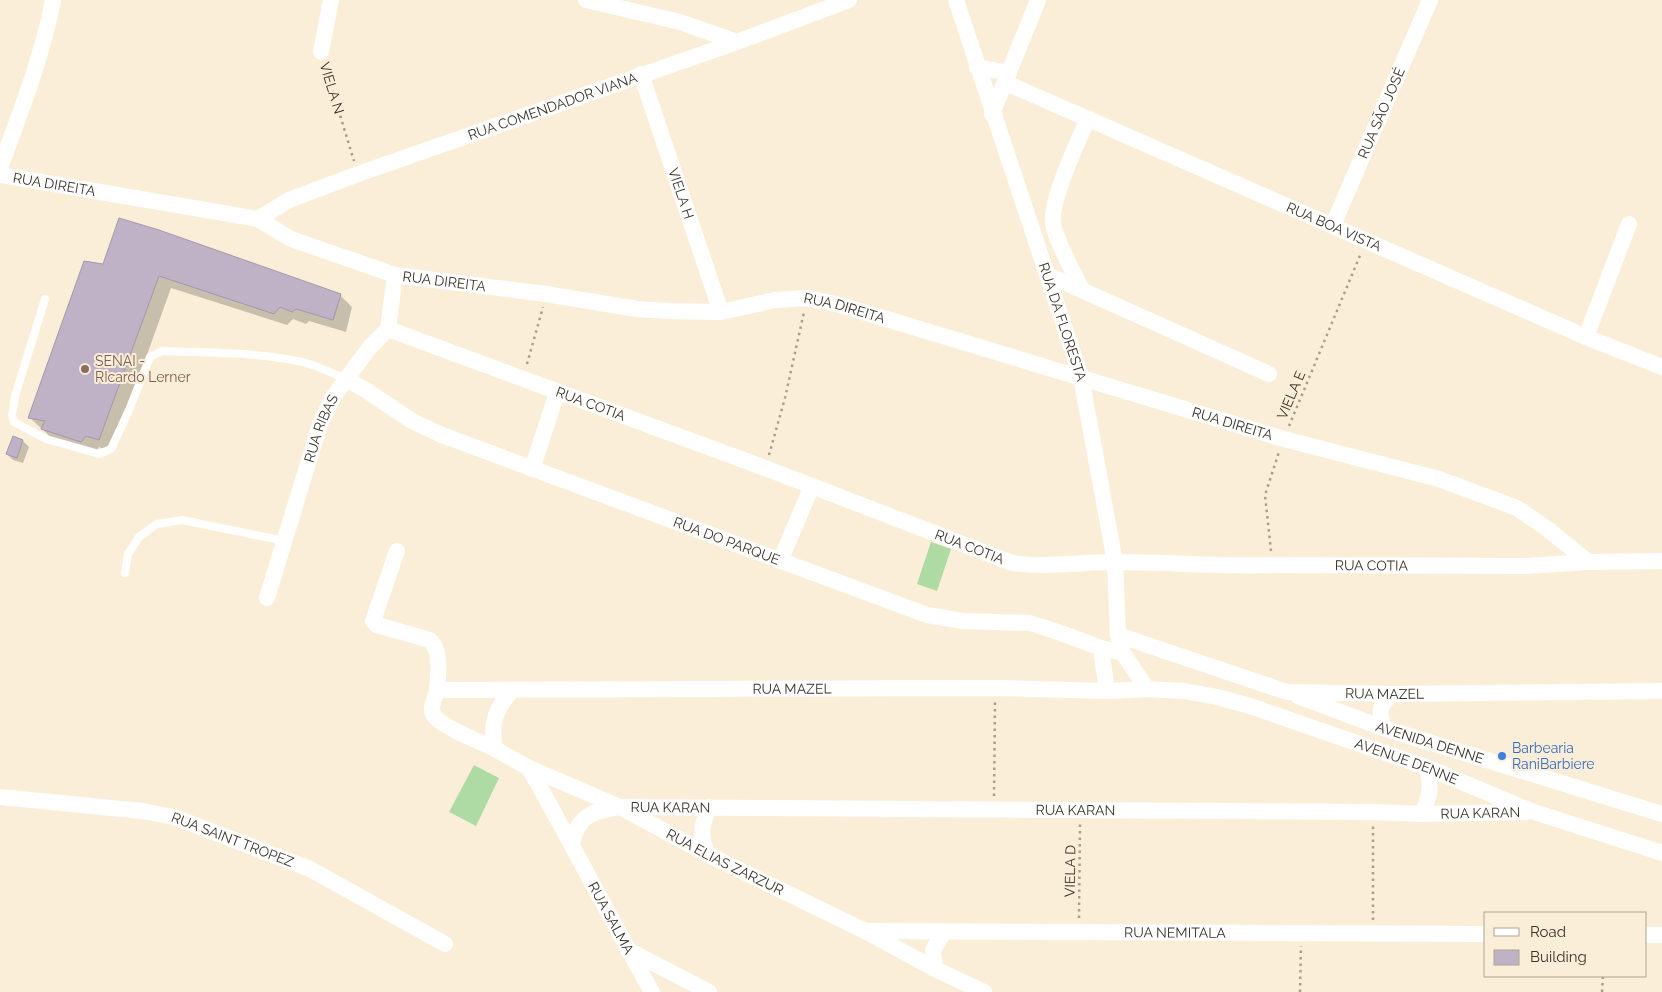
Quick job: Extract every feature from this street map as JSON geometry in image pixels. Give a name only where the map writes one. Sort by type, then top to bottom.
[{"type":"street","points":[[0,168],[25,101],[49,21],[53,0]]},
{"type":"street","name":"VIELA N","points":[[321,52],[331,0]]},
{"type":"street","points":[[586,0],[680,22],[737,42]]},
{"type":"street","name":"RUA COMENDADOR VIANA","points":[[258,219],[288,200],[358,174],[737,42],[849,0]]},
{"type":"street","name":"RUA DA FLORESTA","points":[[956,0],[992,114],[1081,376],[1115,562],[1118,635],[1123,653],[1147,689]]},
{"type":"street","points":[[992,114],[1038,0]]},
{"type":"street","name":"RUA SÃO JOSÉ","points":[[1333,225],[1430,0]]},
{"type":"street","name":"RUA BOA VISTA","points":[[977,67],[1008,78],[1088,118],[1366,240],[1662,367]]},
{"type":"street","name":"VIELA H","points":[[641,74],[721,312]]},
{"type":"street","points":[[1082,290],[1056,234],[1053,222],[1054,206],[1059,190],[1088,118]]},
{"type":"street","name":"RUA DIREITA","points":[[0,175],[258,219],[291,239],[395,275],[546,294],[637,309],[721,312],[775,300],[807,298],[840,305],[1081,376],[1284,439],[1439,479],[1517,508],[1549,530],[1588,562]]},
{"type":"street","points":[[1586,336],[1629,224]]},
{"type":"street","points":[[388,329],[395,275]]},
{"type":"street","points":[[1048,275],[1269,374]]},
{"type":"street","name":"RUA RIBAS","points":[[267,598],[320,424],[333,396],[370,347],[388,329]]},
{"type":"street","name":"RUA COTIA","points":[[388,329],[557,393],[765,468],[1012,563],[1030,566],[1115,562],[1232,566],[1526,566],[1588,562]]},
{"type":"street","name":"RUA DO PARQUE","points":[[346,379],[364,388],[412,421],[442,435],[927,615],[964,621],[1030,623],[1101,648],[1123,653]]},
{"type":"street","points":[[532,469],[557,393]]},
{"type":"street","points":[[780,561],[812,486]]},
{"type":"street","points":[[397,551],[373,621],[377,625],[430,640],[436,645],[438,662],[437,690]]},
{"type":"street","points":[[1588,562],[1662,561]]},
{"type":"street","name":"RUA MAZEL","points":[[1118,635],[1286,692],[1393,694],[1662,691]]},
{"type":"street","points":[[1101,648],[1107,691]]},
{"type":"street","name":"RUA MAZEL","points":[[437,690],[995,688],[1107,691],[1147,689]]},
{"type":"street","name":"AVENUE DENNE","points":[[1147,689],[1184,691],[1225,699],[1260,709],[1426,767],[1531,811],[1662,853]]},
{"type":"street","name":"RUA ELIAS ZARZUR","points":[[437,690],[432,708],[435,717],[444,723],[529,768],[620,806],[706,854],[865,931],[935,969],[984,992]]},
{"type":"street","points":[[495,749],[492,736],[494,722],[500,704],[512,690]]},
{"type":"street","name":"AVENIDA DENNE","points":[[1286,692],[1383,728],[1662,814]]},
{"type":"street","points":[[1383,728],[1380,709],[1383,701],[1393,694]]},
{"type":"street","points":[[1422,814],[1427,804],[1431,783],[1426,767]]},
{"type":"street","name":"RUA SALMA","points":[[529,768],[572,843],[593,886],[652,992]]},
{"type":"street","name":"RUA SAINT TROPEZ","points":[[0,797],[142,811],[174,818],[310,869],[445,944]]},
{"type":"street","points":[[572,843],[575,831],[582,820],[598,810],[620,806]]},
{"type":"street","name":"RUA KARAN","points":[[620,806],[1373,812],[1422,814],[1531,811]]},
{"type":"street","points":[[706,854],[701,831],[709,807]]},
{"type":"street","name":"RUA NEMITALA","points":[[865,931],[1484,934]]},
{"type":"street","points":[[935,969],[932,950],[944,932]]},
{"type":"street","points":[[1647,935],[1662,934]]},
{"type":"street","points":[[628,950],[709,992]]},
{"type":"lane","points":[[45,299],[14,396],[12,415],[14,422],[46,439],[90,452],[99,454],[112,449],[130,410],[150,357],[162,351],[270,356],[304,362],[323,368],[346,379]]},
{"type":"lane","points":[[125,573],[128,554],[139,537],[157,524],[182,520],[285,541]]},
{"type":"path","name":"VIELA N","points":[[321,52],[358,174]]},
{"type":"path","name":"VIELA E","points":[[1273,565],[1265,495],[1284,439],[1366,240]]},
{"type":"path","points":[[523,380],[546,294]]},
{"type":"path","points":[[765,468],[785,398],[807,298]]},
{"type":"path","points":[[994,809],[995,688]]},
{"type":"path","name":"VIELA D","points":[[1078,932],[1081,810]]},
{"type":"path","points":[[1373,812],[1373,932]]},
{"type":"path","points":[[1300,992],[1302,932]]},
{"type":"path","points":[[1602,977],[1602,992]]},
{"type":"green space","points":[[931,542],[951,549],[937,591],[917,584]]},
{"type":"green space","points":[[474,765],[499,778],[476,826],[449,812]]},
{"type":"building","name":"SENAI - RIcardo Lerner","points":[[119,218],[159,230],[341,294],[333,320],[296,309],[292,312],[280,307],[274,314],[159,276],[99,440],[86,436],[81,442],[41,429],[45,421],[28,418],[84,261],[103,264]]},
{"type":"building","points":[[13,436],[23,440],[17,458],[6,454]]},
{"type":"place","name":"SENAI - RIcardo Lerner","points":[[85,369]]},
{"type":"place","name":"Barbearia RaniBarbiere","points":[[1502,756]]}]
